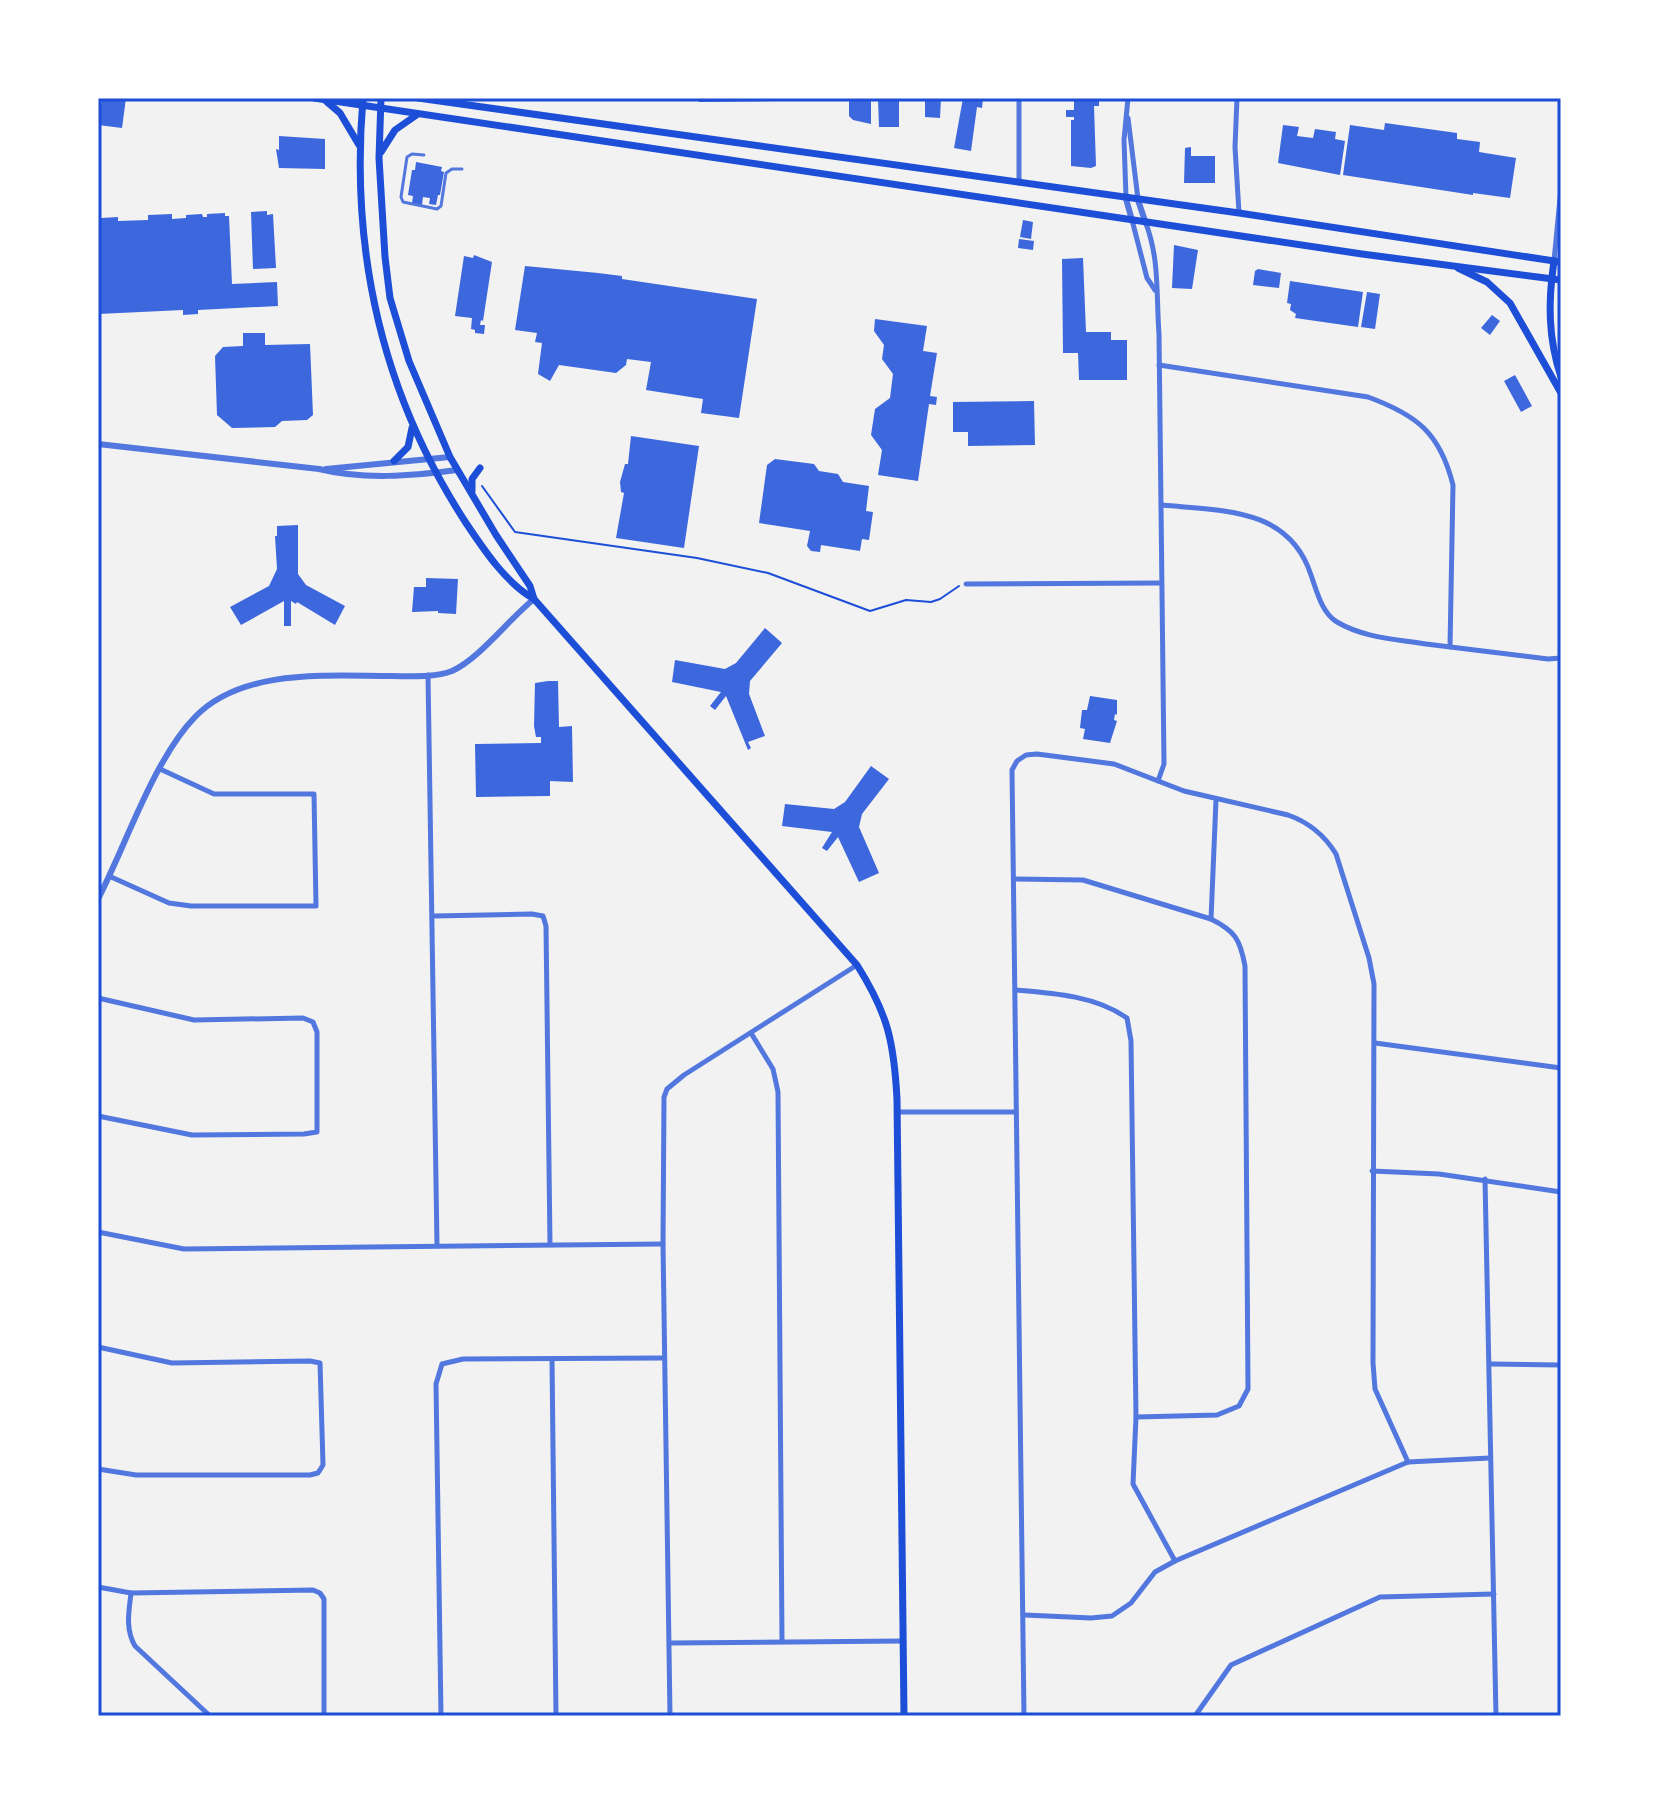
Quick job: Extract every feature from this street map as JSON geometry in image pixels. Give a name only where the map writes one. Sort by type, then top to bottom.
[{"type":"main road","points":[[314,98],[362,102],[418,114],[1132,220],[1561,280]]},
{"type":"main road","points":[[381,98],[379,158],[390,298],[416,384],[457,470],[530,586],[534,599]]},
{"type":"main road","points":[[418,98],[1558,261],[1552,278],[1550,325],[1552,347],[1561,377]]},
{"type":"main road","points":[[324,100],[340,113],[361,148]]},
{"type":"main road","points":[[362,102],[360,200],[365,257],[393,374],[412,428],[428,459],[482,546],[522,592],[534,599],[857,965],[887,1021],[895,1071],[897,1112],[904,1716]]},
{"type":"main road","points":[[379,158],[395,130],[418,114]]},
{"type":"main road","points":[[791,169],[797,152]]},
{"type":"main road","points":[[804,170],[811,154]]},
{"type":"main road","points":[[1452,265],[1487,282],[1504,297],[1561,393]]},
{"type":"main road","points":[[394,461],[408,447],[412,428]]},
{"type":"main road","points":[[472,497],[472,479],[480,468]]},
{"type":"street","points":[[1019,98],[1019,183]]},
{"type":"street","points":[[1128,98],[1138,200],[1158,278],[1155,290],[1162,505],[1164,764],[1158,781]]},
{"type":"street","points":[[1237,98],[1235,147],[1239,213]]},
{"type":"street","points":[[1128,114],[1124,140],[1126,199],[1147,278],[1155,290]]},
{"type":"street","points":[[1558,261],[1561,188]]},
{"type":"street","points":[[1159,365],[1368,397],[1401,409],[1425,427],[1448,464],[1453,485],[1450,647]]},
{"type":"street","points":[[98,444],[319,469],[359,477],[457,470]]},
{"type":"street","points":[[319,469],[450,457]]},
{"type":"street","points":[[1162,505],[1234,513],[1274,526],[1305,556],[1320,602],[1333,620],[1353,631],[1450,647],[1561,658]]},
{"type":"street","points":[[966,584],[1161,583]]},
{"type":"street","points":[[98,899],[170,749],[196,716],[218,698],[243,686],[332,676],[428,675],[451,671],[471,657],[534,599]]},
{"type":"street","points":[[428,675],[437,1245]]},
{"type":"street","points":[[1024,1716],[1012,770],[1017,761],[1026,755],[1114,764],[1216,799],[1300,820],[1330,844],[1341,866],[1372,972],[1375,1043],[1372,1171],[1375,1389],[1408,1462]]},
{"type":"street","points":[[109,876],[169,903],[191,906],[316,906],[314,794],[214,794],[160,769]]},
{"type":"street","points":[[1211,919],[1216,799]]},
{"type":"street","points":[[1015,879],[1083,880],[1211,919],[1229,928],[1241,945],[1245,966],[1248,1389],[1239,1406],[1217,1415],[1136,1417]]},
{"type":"street","points":[[434,916],[543,916],[546,926],[550,1244]]},
{"type":"street","points":[[670,1716],[662,1110],[667,1089],[684,1075],[857,965]]},
{"type":"street","points":[[1016,990],[1063,994],[1115,1010],[1127,1018],[1131,1041],[1136,1417],[1133,1484],[1175,1561]]},
{"type":"street","points":[[98,998],[194,1020],[303,1018],[313,1022],[317,1032],[318,1116],[317,1132],[304,1134],[192,1135],[98,1116]]},
{"type":"street","points":[[751,1033],[773,1069],[778,1092],[782,1641]]},
{"type":"street","points":[[1375,1043],[1561,1068]]},
{"type":"street","points":[[897,1112],[1016,1112]]},
{"type":"street","points":[[1372,1171],[1485,1179],[1561,1192]]},
{"type":"street","points":[[1485,1179],[1496,1716]]},
{"type":"street","points":[[98,1232],[184,1249],[663,1244]]},
{"type":"street","points":[[98,1347],[172,1363],[317,1361],[321,1368],[323,1465],[318,1473],[310,1475],[136,1475],[98,1469]]},
{"type":"street","points":[[441,1716],[436,1384],[442,1364],[451,1360],[664,1358]]},
{"type":"street","points":[[552,1359],[556,1716]]},
{"type":"street","points":[[1490,1364],[1561,1365]]},
{"type":"street","points":[[1025,1615],[1112,1616],[1131,1603],[1155,1572],[1175,1561],[1408,1462],[1490,1458]]},
{"type":"street","points":[[98,1587],[131,1593],[313,1590],[320,1593],[324,1599],[324,1716]]},
{"type":"street","points":[[131,1593],[128,1625],[135,1646],[210,1716]]},
{"type":"street","points":[[1195,1716],[1231,1665],[1380,1597],[1494,1594]]},
{"type":"street","points":[[671,1643],[903,1641]]},
{"type":"lane","points":[[424,155],[408,155],[401,197],[403,202],[437,209],[441,206],[446,173],[452,169],[462,169]]},
{"type":"path","points":[[477,484],[484,488],[515,532],[697,558],[768,573],[860,609],[879,610],[906,600],[931,602],[966,584]]},
{"type":"building","points":[[102,98],[126,98],[122,128],[98,125]]},
{"type":"building","points":[[699,98],[775,98],[775,101],[699,102]]},
{"type":"building","points":[[849,98],[871,98],[871,124],[849,116]]},
{"type":"building","points":[[878,98],[899,98],[899,127],[879,127]]},
{"type":"building","points":[[925,98],[941,98],[940,118],[925,117]]},
{"type":"building","points":[[963,98],[983,99],[982,108],[977,107],[971,151],[954,148]]},
{"type":"building","points":[[1074,98],[1099,98],[1099,106],[1094,106],[1096,166],[1091,168],[1071,166],[1071,120],[1074,117],[1066,117],[1066,110],[1074,110]]},
{"type":"building","points":[[1385,123],[1457,133],[1457,139],[1480,142],[1479,152],[1516,158],[1510,198],[1343,175],[1350,125],[1384,130]]},
{"type":"building","points":[[1283,125],[1299,127],[1297,136],[1313,138],[1315,129],[1336,132],[1335,139],[1345,141],[1340,175],[1278,163]]},
{"type":"building","points":[[279,136],[325,139],[325,169],[279,168],[276,149],[279,150]]},
{"type":"building","points":[[1191,147],[1191,156],[1215,156],[1215,183],[1184,183],[1185,148]]},
{"type":"building","points":[[416,162],[442,167],[441,171],[444,172],[436,205],[429,204],[430,198],[423,197],[422,205],[412,203],[413,196],[408,195]]},
{"type":"building","points":[[267,211],[267,215],[273,214],[276,268],[253,269],[251,212]]},
{"type":"building","points":[[225,213],[229,216],[232,284],[277,282],[278,306],[198,310],[198,314],[183,315],[183,310],[98,314],[98,222],[101,218],[148,220],[148,215],[172,214],[172,219]]},
{"type":"building","points":[[1023,220],[1033,222],[1031,239],[1020,237]]},
{"type":"building","points":[[1019,239],[1034,241],[1033,250],[1018,248]]},
{"type":"building","points":[[1174,245],[1198,250],[1192,289],[1172,288]]},
{"type":"building","points":[[474,255],[492,262],[480,325],[485,325],[484,334],[471,329],[472,318],[455,316],[464,256],[473,258]]},
{"type":"building","points":[[1083,258],[1086,332],[1111,332],[1111,340],[1127,340],[1127,380],[1079,380],[1078,353],[1063,353],[1062,259]]},
{"type":"building","points":[[525,266],[622,276],[622,279],[757,299],[739,418],[701,413],[703,399],[646,390],[651,362],[627,359],[626,365],[616,373],[559,365],[550,381],[538,374],[542,343],[535,342],[537,333],[515,330]]},
{"type":"building","points":[[1258,269],[1281,273],[1279,288],[1253,285]]},
{"type":"building","points":[[1290,281],[1363,292],[1358,327],[1295,318],[1296,314],[1290,310],[1291,304],[1287,303]]},
{"type":"building","points":[[1367,292],[1380,294],[1375,329],[1361,327]]},
{"type":"building","points":[[1492,315],[1500,321],[1490,335],[1481,328]]},
{"type":"building","points":[[875,319],[927,326],[923,351],[937,353],[930,396],[937,397],[936,405],[929,404],[918,481],[878,475],[882,450],[871,435],[875,409],[890,398],[893,374],[882,359],[884,345],[874,331]]},
{"type":"building","points":[[243,333],[265,333],[265,345],[310,344],[313,415],[307,420],[282,421],[275,427],[232,428],[217,415],[215,356],[223,347],[243,346]]},
{"type":"building","points":[[1515,375],[1532,406],[1521,412],[1504,381]]},
{"type":"building","points":[[1034,401],[1035,445],[968,446],[968,432],[953,432],[953,402]]},
{"type":"building","points":[[631,436],[699,446],[684,548],[616,538],[624,493],[621,492],[620,482],[625,464],[628,464]]},
{"type":"building","points":[[775,459],[814,464],[819,471],[838,474],[843,482],[869,486],[866,511],[873,512],[869,540],[862,539],[860,551],[821,545],[820,552],[811,551],[807,546],[810,531],[759,523],[767,465]]},
{"type":"building","points":[[298,525],[298,574],[306,585],[345,606],[335,625],[291,601],[291,626],[284,626],[284,601],[241,625],[230,607],[269,586],[277,569],[277,526]]},
{"type":"building","points":[[426,578],[458,579],[456,614],[412,612],[414,587],[426,587]]},
{"type":"building","points":[[765,628],[782,643],[750,681],[749,694],[765,736],[748,742],[751,748],[748,750],[726,696],[715,710],[710,706],[721,692],[672,682],[675,660],[725,669],[736,663]]},
{"type":"building","points":[[558,681],[559,727],[572,726],[573,782],[550,781],[550,796],[476,797],[475,744],[541,743],[534,726],[535,683]]},
{"type":"building","points":[[1090,696],[1117,700],[1114,720],[1117,721],[1110,743],[1083,739],[1085,729],[1080,728],[1082,710],[1087,710]]},
{"type":"building","points":[[871,766],[889,779],[862,814],[859,827],[879,873],[859,882],[838,837],[827,851],[822,848],[832,832],[782,826],[785,804],[834,809],[845,802]]}]
